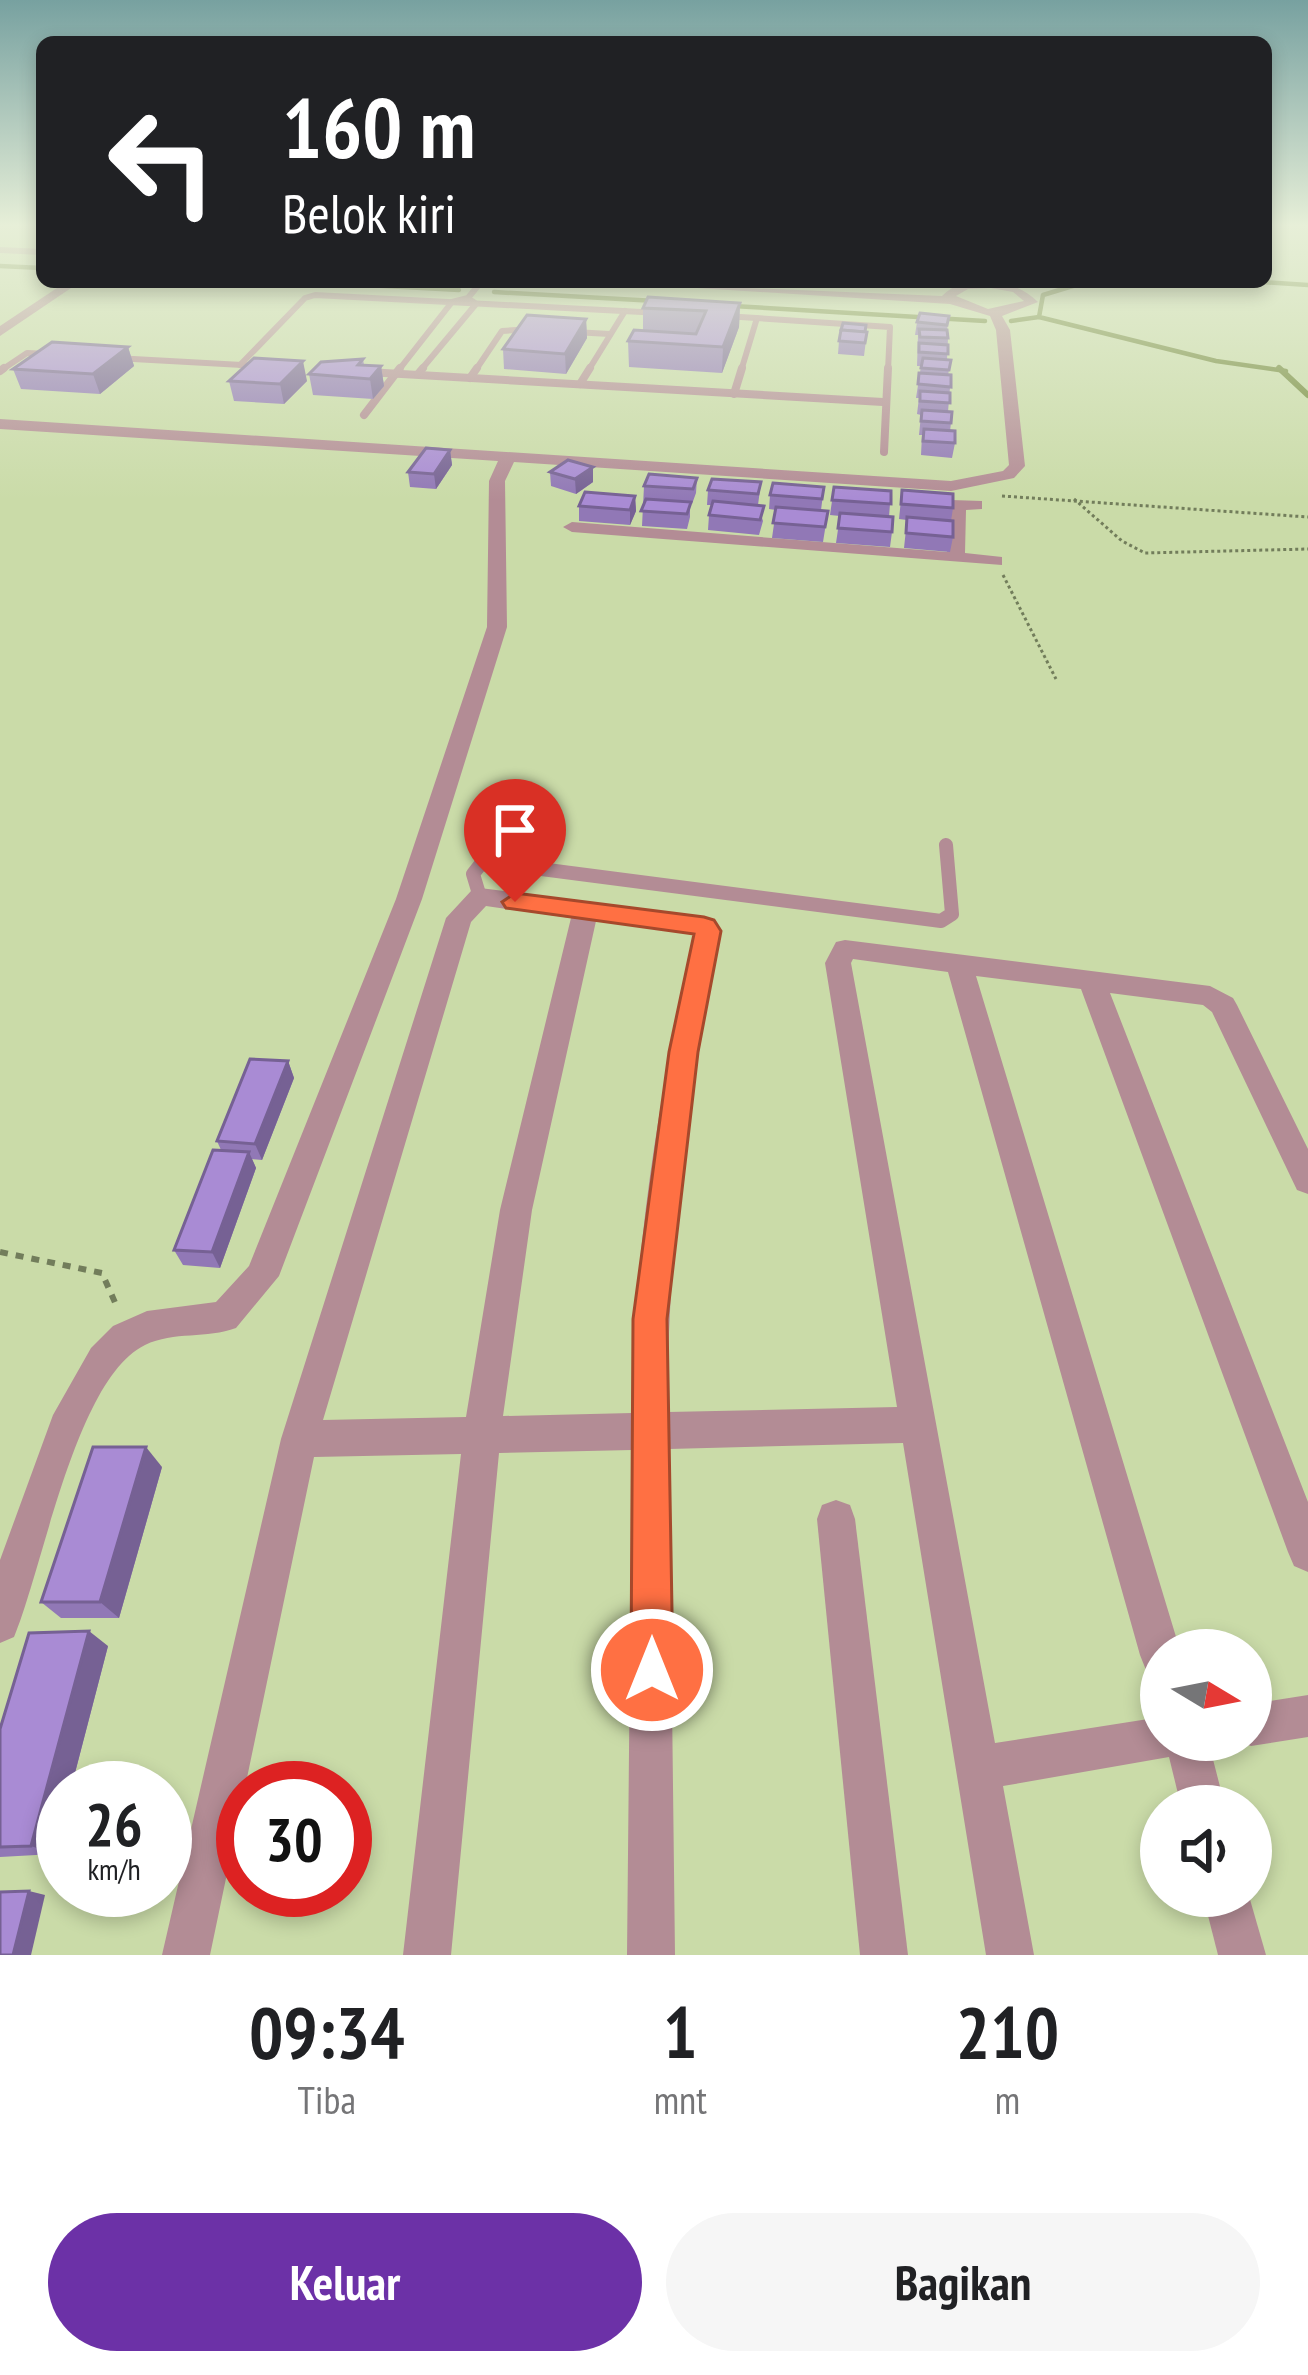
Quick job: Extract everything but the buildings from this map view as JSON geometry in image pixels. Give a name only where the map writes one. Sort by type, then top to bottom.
[{"type":"street","points":[[640,485],[970,497],[1017,466],[1003,330],[997,318]]},
{"type":"street","points":[[0,424],[924,487],[970,497]]},
{"type":"street","points":[[0,1623],[79,1394],[104,1356],[129,1334],[190,1319],[224,1317],[262,1276],[409,899],[497,627],[497,482],[507,460]]},
{"type":"street","points":[[956,559],[970,497]]},
{"type":"street","points":[[572,526],[996,561]]},
{"type":"street","points":[[186,1955],[298,1439],[459,918],[480,897],[704,926],[708,931],[683,1052],[650,1319],[651,1955]]},
{"type":"street","points":[[427,1955],[471,1513],[499,1308],[527,1159],[586,910]]},
{"type":"street","points":[[1010,1955],[838,963],[844,950],[858,947],[1210,996],[1223,1005],[1308,1181]]},
{"type":"street","points":[[959,962],[1153,1629]]},
{"type":"street","points":[[1091,980],[1308,1552]]},
{"type":"street","points":[[298,1439],[918,1425]]},
{"type":"street","points":[[836,1519],[884,1955]]},
{"type":"street","points":[[1272,1722],[1308,1716]]},
{"type":"street","points":[[977,1768],[1140,1742]]},
{"type":"street","points":[[1231,1917],[1241,1955]]},
{"type":"lane","points":[[240,365],[286,318]]},
{"type":"lane","points":[[418,374],[463,318]]},
{"type":"lane","points":[[580,384],[620,318]]},
{"type":"lane","points":[[734,394],[757,318]]},
{"type":"lane","points":[[760,318],[890,327],[884,452]]},
{"type":"lane","points":[[364,415],[439,319],[462,321]]},
{"type":"lane","points":[[470,378],[502,331],[538,329]]},
{"type":"lane","points":[[562,331],[610,334]]},
{"type":"lane","points":[[0,371],[27,353],[56,354]]},
{"type":"lane","points":[[95,356],[262,366]]},
{"type":"lane","points":[[352,371],[883,402]]},
{"type":"lane","points":[[480,897],[473,874],[480,865],[495,863],[941,921],[952,914],[946,845]]},
{"type":"path","points":[[1308,517],[1074,500],[1122,541],[1145,553],[1308,549]]},
{"type":"path","points":[[0,1252],[102,1273],[129,1334]]},
{"type":"waterway","points":[[939,318],[985,321]]},
{"type":"waterway","points":[[1011,321],[1030,318]]},
{"type":"waterway","points":[[1044,318],[1216,361],[1282,370]]},
{"type":"waterway","points":[[1282,370],[1286,371]]},
{"type":"waterway","points":[[1282,370],[1308,395]]},
{"type":"route","points":[[515,902],[704,926],[708,931],[683,1052],[650,1319],[652,1670]]}]
